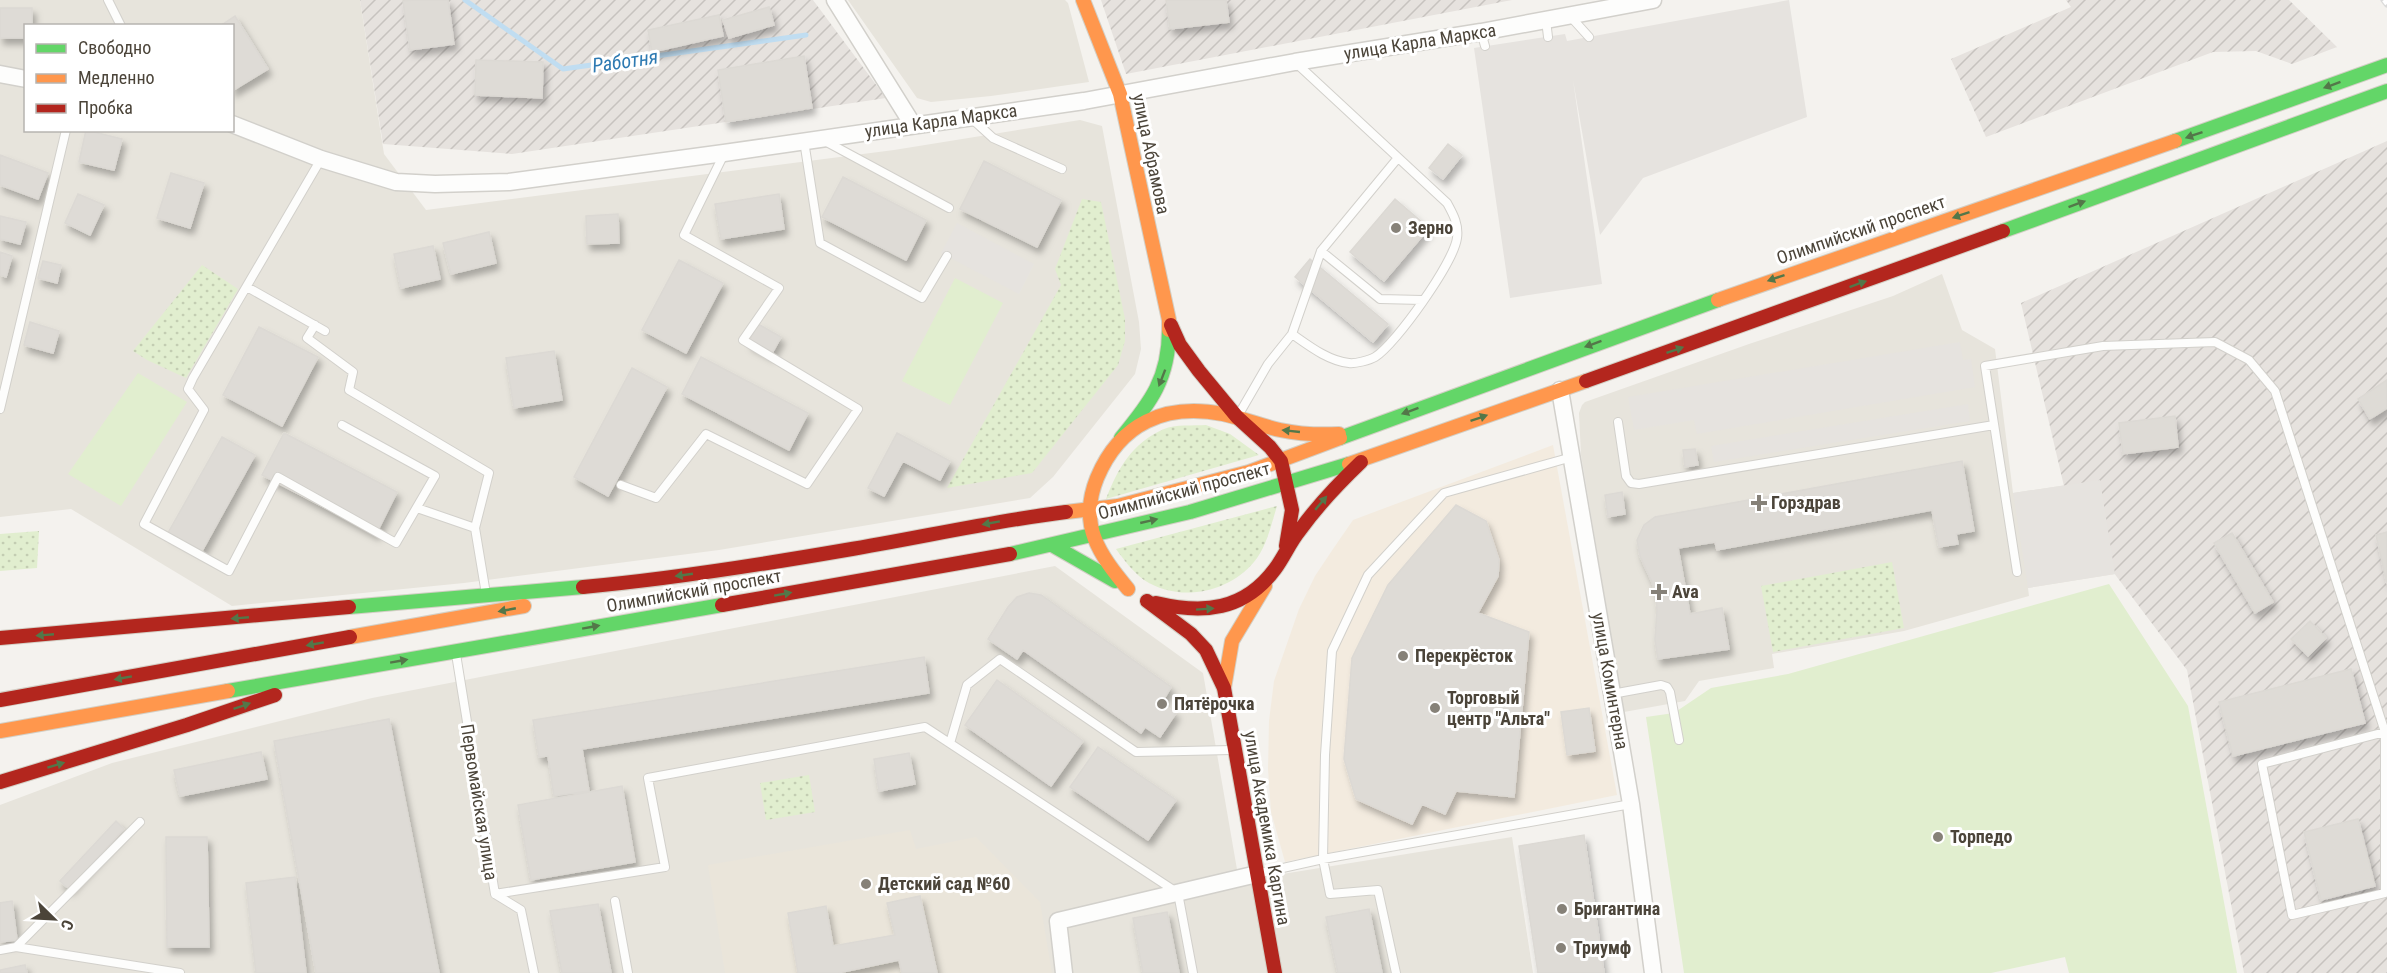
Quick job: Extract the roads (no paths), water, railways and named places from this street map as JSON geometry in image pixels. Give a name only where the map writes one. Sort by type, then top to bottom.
[{"type":"main road","name":"улица Абрамова","points":[[1083,0],[1120,94],[1169,321]]},
{"type":"main road","name":"Олимпийский проспект","points":[[626,584],[846,550],[1049,514],[1118,506],[1239,475],[1772,280],[2249,116],[2387,65]]},
{"type":"main road","name":"Олимпийский проспект","points":[[341,671],[897,575],[1052,545],[1190,512],[1364,459],[1757,321],[2387,91]]},
{"type":"main road","points":[[1169,321],[1180,345],[1237,417]]},
{"type":"main road","points":[[1121,438],[1153,399],[1164,375],[1170,350],[1169,321]]},
{"type":"main road","name":"Олимпийский проспект","points":[[1049,514],[1074,494],[1105,461],[1121,438],[1151,418],[1181,410],[1204,411],[1237,417],[1279,430],[1323,435],[1348,434]]},
{"type":"main road","name":"Олимпийский проспект","points":[[1237,417],[1270,447],[1281,461],[1292,510],[1286,550]]},
{"type":"main road","name":"Олимпийский проспект","points":[[1052,545],[1147,601],[1175,608],[1205,611],[1233,604],[1254,590],[1276,568],[1286,550],[1331,491],[1364,459]]},
{"type":"main road","name":"Олимпийский проспект","points":[[1105,461],[1091,491],[1088,511],[1092,535],[1106,564],[1128,590]]},
{"type":"main road","points":[[1224,688],[1232,641],[1276,568]]},
{"type":"main road","points":[[0,638],[626,584]]},
{"type":"main road","points":[[0,700],[511,609],[626,584]]},
{"type":"main road","points":[[1147,601],[1191,634],[1206,650],[1224,688]]},
{"type":"main road","points":[[0,731],[341,671]]},
{"type":"main road","points":[[0,782],[187,725],[341,671]]},
{"type":"main road","name":"улица Академика Каргина","points":[[1224,688],[1275,973]]},
{"type":"street","points":[[836,0],[914,125]]},
{"type":"street","name":"улица Карла Маркса","points":[[234,125],[321,159],[396,182],[435,184],[509,182],[971,117],[1120,94],[1294,62],[1547,29],[1570,16],[1653,0]]},
{"type":"street","points":[[0,74],[24,79]]},
{"type":"street","name":"улица Коминтерна","points":[[1560,390],[1631,804],[1653,973]]},
{"type":"street","points":[[1064,973],[1058,921],[1257,874]]},
{"type":"lane","points":[[108,0],[120,24]]},
{"type":"lane","points":[[1570,16],[1589,37]]},
{"type":"lane","points":[[1292,334],[1319,352],[1349,363],[1374,358],[1404,328],[1428,294],[1449,261],[1457,238],[1456,220],[1447,203],[1294,62]]},
{"type":"lane","points":[[971,117],[993,138],[1062,169]]},
{"type":"lane","points":[[0,409],[66,132]]},
{"type":"lane","points":[[812,140],[949,208]]},
{"type":"lane","points":[[812,140],[820,243],[922,298],[947,256]]},
{"type":"lane","points":[[621,485],[656,498],[706,434],[807,484],[858,409],[743,340],[779,288],[684,235],[724,153]]},
{"type":"lane","points":[[321,159],[193,378],[188,389],[204,410],[144,524],[229,571],[278,477],[396,543],[435,476],[342,425]]},
{"type":"lane","points":[[1237,417],[1268,364],[1292,334],[1321,252],[1397,159]]},
{"type":"lane","points":[[1321,252],[1380,299],[1422,300]]},
{"type":"lane","points":[[247,287],[325,331]]},
{"type":"lane","points":[[315,325],[307,338],[352,372],[349,390],[489,473],[475,528],[486,596]]},
{"type":"lane","points":[[2018,572],[1985,366],[2103,346],[2215,342],[2249,360],[2275,391],[2385,732],[2385,893],[2292,915],[2262,764],[2385,732]]},
{"type":"lane","points":[[1618,422],[1626,476],[1631,483],[1639,484],[1994,425]]},
{"type":"lane","points":[[1396,973],[1378,890],[1330,894],[1323,859],[1325,755],[1332,651],[1368,575],[1444,493],[1572,457]]},
{"type":"lane","points":[[417,508],[475,528]]},
{"type":"lane","name":"Первомайская улица","points":[[455,651],[495,894],[521,910],[534,973]]},
{"type":"lane","points":[[950,743],[967,685],[1000,659],[1136,752],[1235,750]]},
{"type":"lane","points":[[1612,694],[1662,685],[1667,687],[1670,692],[1679,740]]},
{"type":"lane","points":[[495,894],[665,867],[648,778],[925,727],[1178,893],[1193,973]]},
{"type":"lane","points":[[1257,874],[1323,859],[1631,804]]},
{"type":"lane","points":[[16,947],[140,822]]},
{"type":"lane","points":[[615,901],[628,973]]},
{"type":"lane","points":[[0,950],[16,947],[180,973]]},
{"type":"waterway","name":"Работня","points":[[465,0],[563,69],[806,35]]},
{"type":"railway","points":[[2384,0],[2387,4]]},
{"type":"place","name":"Зерно","points":[[1396,228]]},
{"type":"place","name":"Горздрав","points":[[1759,503]]},
{"type":"place","name":"Ava","points":[[1659,592]]},
{"type":"place","name":"Перекрёсток","points":[[1403,656]]},
{"type":"place","name":"Пятёрочка","points":[[1162,704]]},
{"type":"place","name":"Торговый центр \"Альта\"","points":[[1435,708]]},
{"type":"place","name":"Торпедо","points":[[1938,837]]},
{"type":"place","name":"Детский сад №60","points":[[866,884]]},
{"type":"place","name":"Бригантина","points":[[1562,909]]},
{"type":"place","name":"Триумф","points":[[1561,948]]}]
